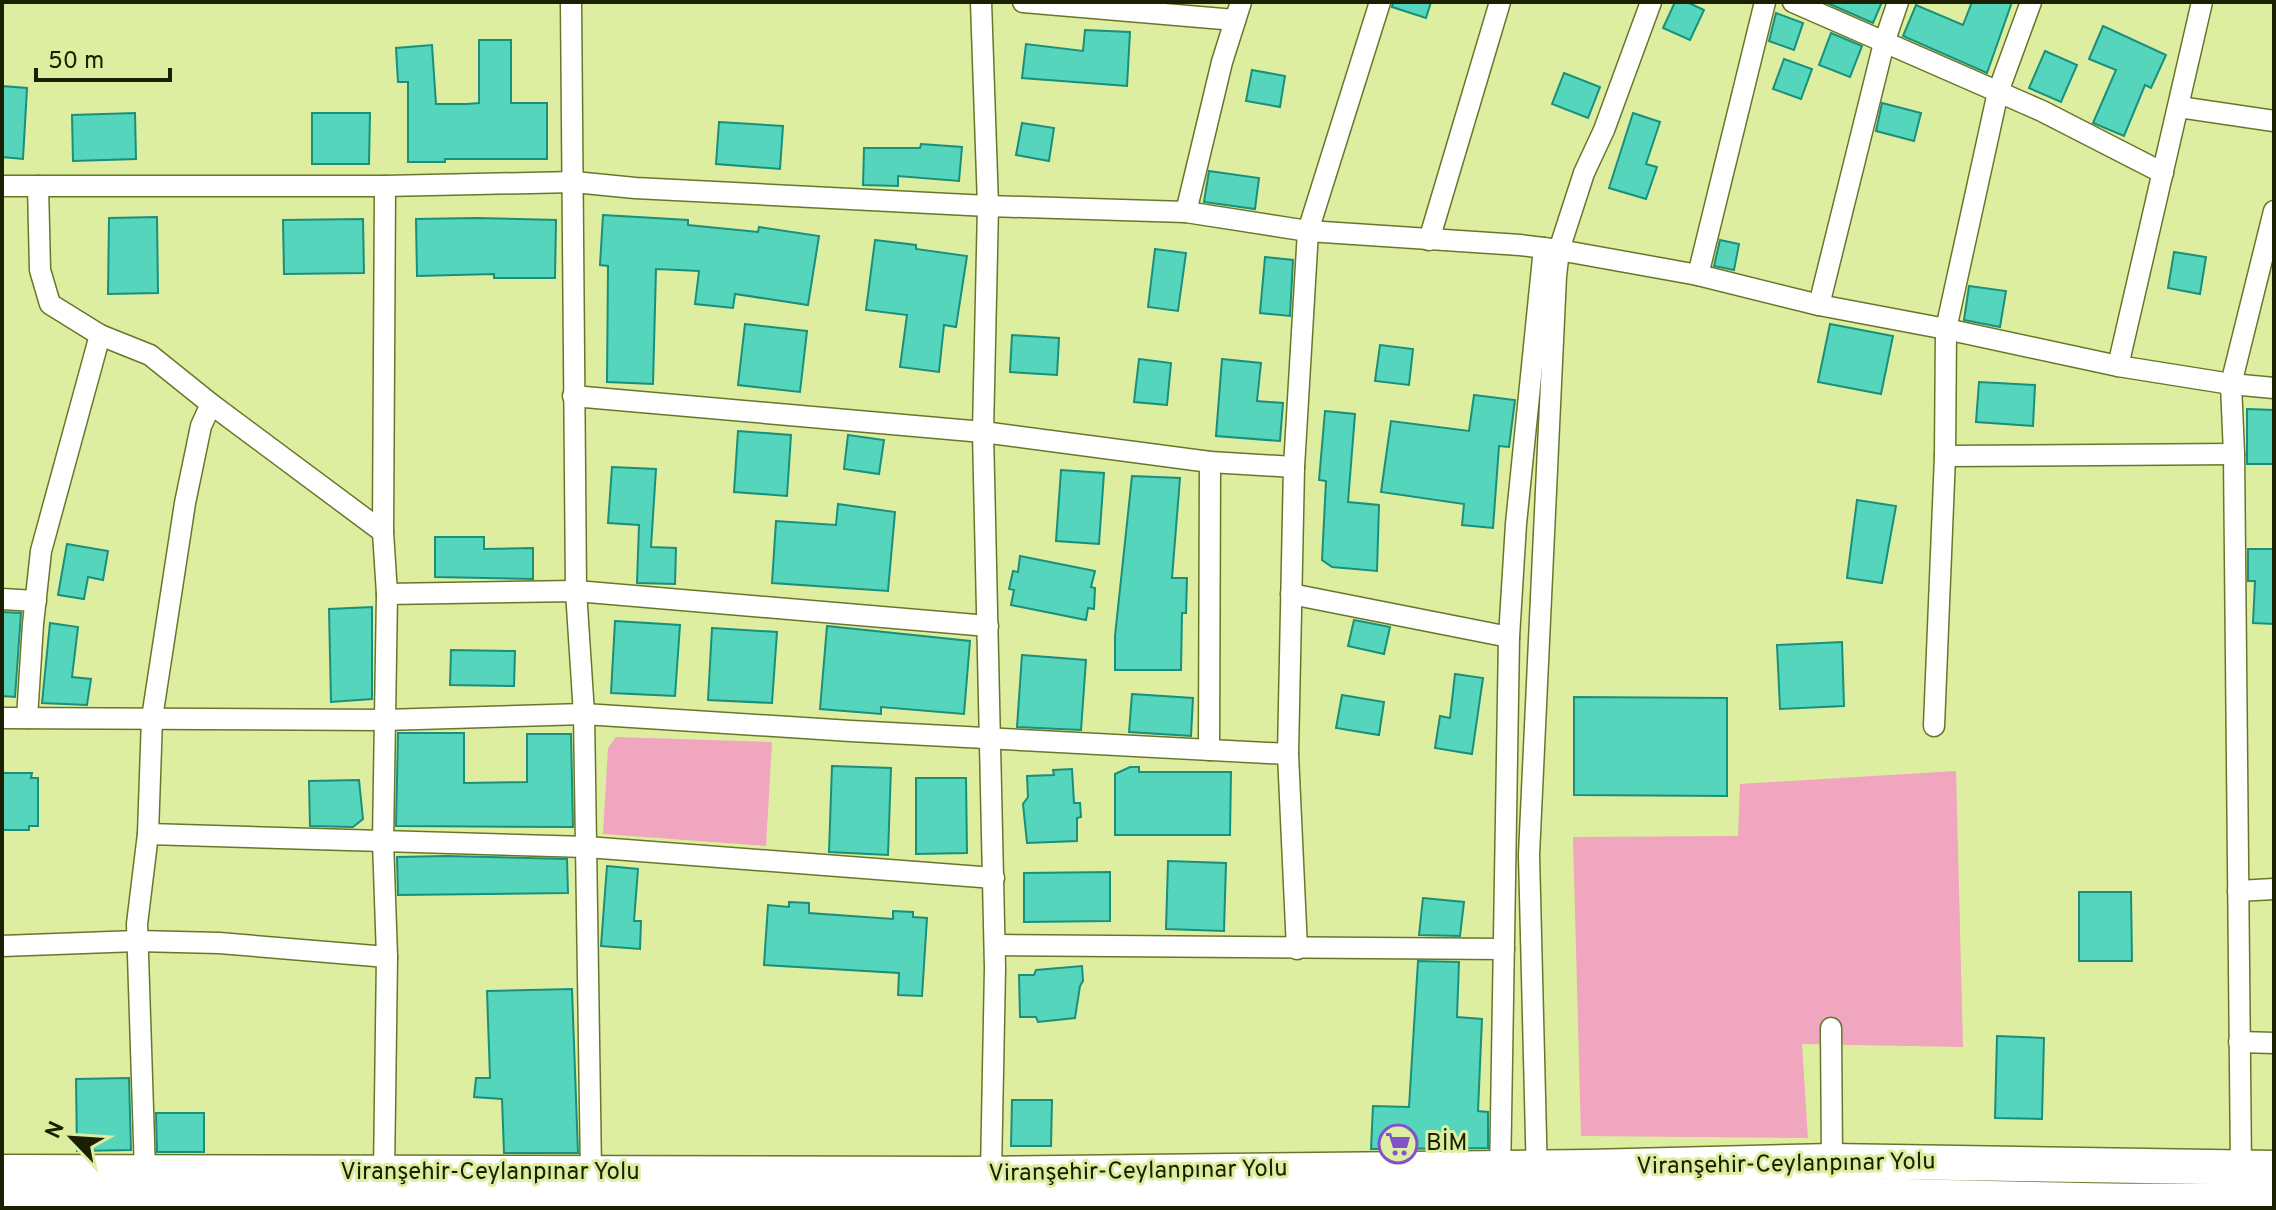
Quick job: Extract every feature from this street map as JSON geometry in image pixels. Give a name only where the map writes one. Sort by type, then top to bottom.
[{"type":"main road","name":"Viranşehir-Ceylanpınar Yolu","points":[[2,1172],[145,1172],[493,1204],[928,1203],[1322,1194],[1832,1161],[2242,1186],[2274,1200]]},
{"type":"main road","name":"Viranşehir-Ceylanpınar Yolu","points":[[2,1197],[246,1204],[591,1171],[991,1173],[1499,1182]]},
{"type":"main road","name":"Viranşehir-Ceylanpınar Yolu","points":[[1537,1180],[1589,1200],[2147,1204],[2242,1186]]},
{"type":"street","points":[[571,2],[576,591],[584,714],[591,1171]]},
{"type":"street","points":[[981,2],[988,206],[983,432],[995,945],[991,1173]]},
{"type":"street","points":[[1023,2],[1238,11],[1222,62],[1186,212]]},
{"type":"street","points":[[1297,949],[1288,754],[1294,467],[1308,231],[1380,2]]},
{"type":"street","points":[[1429,240],[1500,2]]},
{"type":"street","points":[[1499,1182],[1509,637],[1516,524],[1552,249],[1604,130],[1651,2]]},
{"type":"street","points":[[1698,275],[1765,2]]},
{"type":"street","points":[[1793,2],[2042,111],[2163,173]]},
{"type":"street","points":[[1819,305],[1884,43],[1898,2]]},
{"type":"street","points":[[1934,726],[1945,456],[1946,329],[1998,92],[2031,2]]},
{"type":"street","points":[[2118,366],[2202,2]]},
{"type":"street","points":[[2179,107],[2274,121]]},
{"type":"street","points":[[2,186],[385,186],[574,182],[635,188],[988,206],[1186,212],[1308,231],[1552,249],[1698,275],[1819,305],[2118,366],[2274,388]]},
{"type":"street","points":[[38,186],[40,270],[50,304],[100,335],[150,355],[383,532]]},
{"type":"street","points":[[379,1193],[387,957],[383,841],[387,594],[383,532],[385,186]]},
{"type":"street","points":[[2242,1186],[2231,384],[2274,211]]},
{"type":"street","points":[[1537,1180],[1529,855],[1552,249]]},
{"type":"street","points":[[27,718],[41,551],[100,335]]},
{"type":"street","points":[[573,396],[983,432],[1210,462],[1294,467]]},
{"type":"street","points":[[145,1172],[144,1069],[137,941],[148,834],[152,718],[185,503],[201,426],[211,404]]},
{"type":"street","points":[[1945,456],[2234,454]]},
{"type":"street","points":[[1209,750],[1210,462]]},
{"type":"street","points":[[387,594],[576,591],[988,626]]},
{"type":"street","points":[[1291,594],[1509,637]]},
{"type":"street","points":[[2,599],[36,601]]},
{"type":"street","points":[[2,718],[384,720],[584,714],[1288,754]]},
{"type":"street","points":[[148,834],[587,847],[994,878]]},
{"type":"street","points":[[2238,891],[2274,889]]},
{"type":"street","points":[[2,946],[137,941],[219,943],[387,957]]},
{"type":"street","points":[[995,945],[1504,949]]},
{"type":"street","points":[[1831,1028],[1832,1161]]},
{"type":"street","points":[[2239,1042],[2274,1043]]},
{"type":"shaded area","points":[[616,737],[772,742],[766,846],[603,834],[608,748]]},
{"type":"shaded area","points":[[1956,771],[1963,1047],[1802,1044],[1808,1138],[1581,1136],[1573,837],[1738,836],[1740,784]]},
{"type":"building","points":[[1393,2],[1431,2],[1426,18],[1392,7]]},
{"type":"building","points":[[1675,2],[1687,2],[1704,10],[1690,40],[1663,28]]},
{"type":"building","points":[[1825,2],[1882,2],[1873,23]]},
{"type":"building","points":[[1972,2],[2012,2],[1987,73],[1903,36],[1916,5],[1963,25]]},
{"type":"building","points":[[1776,13],[1803,23],[1794,50],[1769,41]]},
{"type":"building","points":[[2103,26],[2166,55],[2151,88],[2145,85],[2124,136],[2093,123],[2116,70],[2089,59]]},
{"type":"building","points":[[1085,30],[1130,32],[1127,86],[1022,78],[1026,44],[1083,51]]},
{"type":"building","points":[[1831,33],[1862,46],[1850,77],[1819,65]]},
{"type":"building","points":[[479,40],[511,40],[511,103],[547,103],[547,159],[408,162],[408,82],[398,82],[396,48],[432,45],[436,104],[479,103]]},
{"type":"building","points":[[2045,51],[2077,65],[2061,102],[2029,88]]},
{"type":"building","points":[[1784,59],[1812,69],[1801,99],[1773,89]]},
{"type":"building","points":[[1252,70],[1285,76],[1280,107],[1246,101]]},
{"type":"building","points":[[1564,73],[1600,87],[1588,118],[1552,104]]},
{"type":"building","points":[[2,86],[27,88],[23,159],[2,157]]},
{"type":"building","points":[[1882,103],[1921,113],[1914,141],[1876,131]]},
{"type":"building","points":[[135,113],[136,159],[73,161],[72,115]]},
{"type":"building","points":[[312,113],[370,113],[369,164],[312,164]]},
{"type":"building","points":[[1633,113],[1660,122],[1646,164],[1657,167],[1646,199],[1609,188]]},
{"type":"building","points":[[719,122],[783,126],[780,169],[716,164]]},
{"type":"building","points":[[1022,123],[1054,128],[1049,161],[1016,155]]},
{"type":"building","points":[[921,144],[962,147],[959,181],[898,176],[898,186],[863,185],[864,148],[920,148]]},
{"type":"building","points":[[1209,171],[1259,178],[1255,209],[1204,202]]},
{"type":"building","points":[[603,215],[688,220],[688,225],[758,232],[759,227],[819,236],[808,305],[735,294],[733,308],[695,304],[699,271],[656,269],[653,384],[607,382],[608,266],[600,265]]},
{"type":"building","points":[[157,217],[158,293],[108,294],[109,218]]},
{"type":"building","points":[[363,219],[364,273],[284,274],[283,220]]},
{"type":"building","points":[[416,219],[556,220],[555,278],[494,278],[494,274],[417,276]]},
{"type":"building","points":[[875,240],[967,256],[956,327],[944,325],[939,372],[900,367],[907,315],[866,310]]},
{"type":"building","points":[[1720,240],[1739,244],[1734,270],[1714,266]]},
{"type":"building","points":[[1155,249],[1186,253],[1178,311],[1148,307]]},
{"type":"building","points":[[2174,252],[2206,257],[2200,294],[2168,288]]},
{"type":"building","points":[[1265,257],[1293,260],[1290,316],[1260,313]]},
{"type":"building","points":[[1969,286],[2006,291],[2000,327],[1964,320]]},
{"type":"building","points":[[745,324],[807,331],[800,392],[738,385]]},
{"type":"building","points":[[1830,324],[1893,336],[1881,394],[1818,382]]},
{"type":"building","points":[[1012,335],[1059,338],[1057,375],[1010,372]]},
{"type":"building","points":[[1380,345],[1413,349],[1409,385],[1375,381]]},
{"type":"building","points":[[1139,359],[1171,363],[1167,405],[1134,402]]},
{"type":"building","points":[[1222,359],[1261,363],[1257,401],[1283,403],[1280,441],[1216,436]]},
{"type":"building","points":[[1979,382],[2035,385],[2033,426],[1976,422]]},
{"type":"building","points":[[1474,395],[1515,400],[1509,447],[1499,446],[1493,528],[1462,525],[1464,504],[1381,492],[1391,421],[1469,431]]},
{"type":"building","points":[[2247,409],[2274,410],[2274,464],[2247,464]]},
{"type":"building","points":[[1325,411],[1355,414],[1348,502],[1379,505],[1377,571],[1332,567],[1322,560],[1326,481],[1319,480]]},
{"type":"building","points":[[738,431],[791,435],[787,496],[734,492]]},
{"type":"building","points":[[848,435],[884,440],[879,474],[844,469]]},
{"type":"building","points":[[612,467],[656,469],[651,547],[676,548],[675,584],[637,583],[639,525],[608,523]]},
{"type":"building","points":[[1061,470],[1104,473],[1099,544],[1056,541]]},
{"type":"building","points":[[1132,476],[1180,478],[1172,578],[1187,578],[1186,613],[1182,613],[1181,670],[1115,670],[1115,636]]},
{"type":"building","points":[[1857,500],[1896,506],[1882,583],[1847,578]]},
{"type":"building","points":[[838,504],[895,512],[888,591],[772,583],[776,521],[836,525]]},
{"type":"building","points":[[435,537],[484,537],[484,549],[533,548],[533,579],[435,577]]},
{"type":"building","points":[[67,544],[108,551],[103,580],[88,577],[84,599],[58,595]]},
{"type":"building","points":[[2248,549],[2274,549],[2274,624],[2253,623],[2255,581],[2248,581]]},
{"type":"building","points":[[1020,556],[1095,571],[1091,587],[1095,588],[1094,609],[1088,608],[1086,620],[1011,605],[1014,590],[1009,589],[1013,571],[1018,572]]},
{"type":"building","points":[[372,607],[372,699],[331,702],[329,609]]},
{"type":"building","points":[[2,612],[21,613],[15,697],[2,696]]},
{"type":"building","points":[[1354,620],[1390,627],[1384,654],[1348,646]]},
{"type":"building","points":[[615,621],[680,625],[675,696],[611,693]]},
{"type":"building","points":[[50,623],[78,627],[72,677],[91,679],[87,705],[42,703]]},
{"type":"building","points":[[827,626],[970,641],[964,714],[881,707],[881,714],[820,709]]},
{"type":"building","points":[[712,628],[777,632],[772,703],[708,700]]},
{"type":"building","points":[[1842,642],[1844,706],[1780,709],[1777,645]]},
{"type":"building","points":[[451,650],[515,651],[514,686],[450,685]]},
{"type":"building","points":[[1022,655],[1086,660],[1081,730],[1017,727]]},
{"type":"building","points":[[1455,674],[1483,678],[1472,754],[1435,748],[1440,716],[1450,718]]},
{"type":"building","points":[[1132,694],[1193,698],[1191,736],[1129,732]]},
{"type":"building","points":[[1342,695],[1384,702],[1379,735],[1336,728]]},
{"type":"building","points":[[1574,697],[1727,698],[1727,796],[1574,795]]},
{"type":"building","points":[[398,733],[464,733],[464,783],[527,782],[527,734],[571,734],[573,827],[396,826]]},
{"type":"building","points":[[832,766],[891,768],[888,855],[829,852]]},
{"type":"building","points":[[1130,767],[1139,767],[1139,772],[1231,772],[1230,835],[1115,835],[1115,774]]},
{"type":"building","points":[[1072,769],[1074,803],[1080,803],[1081,817],[1077,818],[1077,841],[1027,843],[1023,804],[1028,797],[1027,776],[1054,775],[1053,770]]},
{"type":"building","points":[[2,773],[32,773],[31,778],[38,778],[38,826],[29,826],[29,830],[2,830]]},
{"type":"building","points":[[916,778],[966,778],[967,853],[916,854]]},
{"type":"building","points":[[359,780],[363,819],[353,827],[310,826],[309,781]]},
{"type":"building","points":[[397,857],[567,859],[568,893],[398,895]]},
{"type":"building","points":[[1168,861],[1226,863],[1224,931],[1166,929]]},
{"type":"building","points":[[607,866],[638,869],[634,921],[641,921],[640,949],[601,946]]},
{"type":"building","points":[[1110,872],[1110,921],[1024,922],[1024,873]]},
{"type":"building","points":[[2079,892],[2131,892],[2132,961],[2079,961]]},
{"type":"building","points":[[1423,898],[1464,902],[1460,936],[1419,935]]},
{"type":"building","points":[[789,902],[809,903],[809,913],[893,919],[893,911],[913,912],[913,917],[927,918],[922,996],[898,995],[899,973],[764,965],[768,905],[789,907]]},
{"type":"building","points":[[1418,961],[1459,962],[1457,1017],[1482,1019],[1478,1111],[1488,1112],[1488,1148],[1371,1149],[1373,1106],[1409,1107]]},
{"type":"building","points":[[1082,966],[1083,981],[1075,1018],[1038,1022],[1036,1017],[1020,1017],[1019,975],[1034,975],[1036,970]]},
{"type":"building","points":[[572,989],[578,1153],[504,1153],[502,1099],[474,1097],[476,1078],[490,1078],[487,991]]},
{"type":"building","points":[[1997,1036],[2044,1038],[2042,1119],[1995,1118]]},
{"type":"building","points":[[129,1078],[131,1150],[77,1151],[76,1079]]},
{"type":"building","points":[[1012,1100],[1052,1100],[1051,1146],[1011,1146]]},
{"type":"building","points":[[156,1113],[204,1113],[204,1152],[157,1152]]},
{"type":"place","name":"BİM","points":[[1398,1144]]}]
